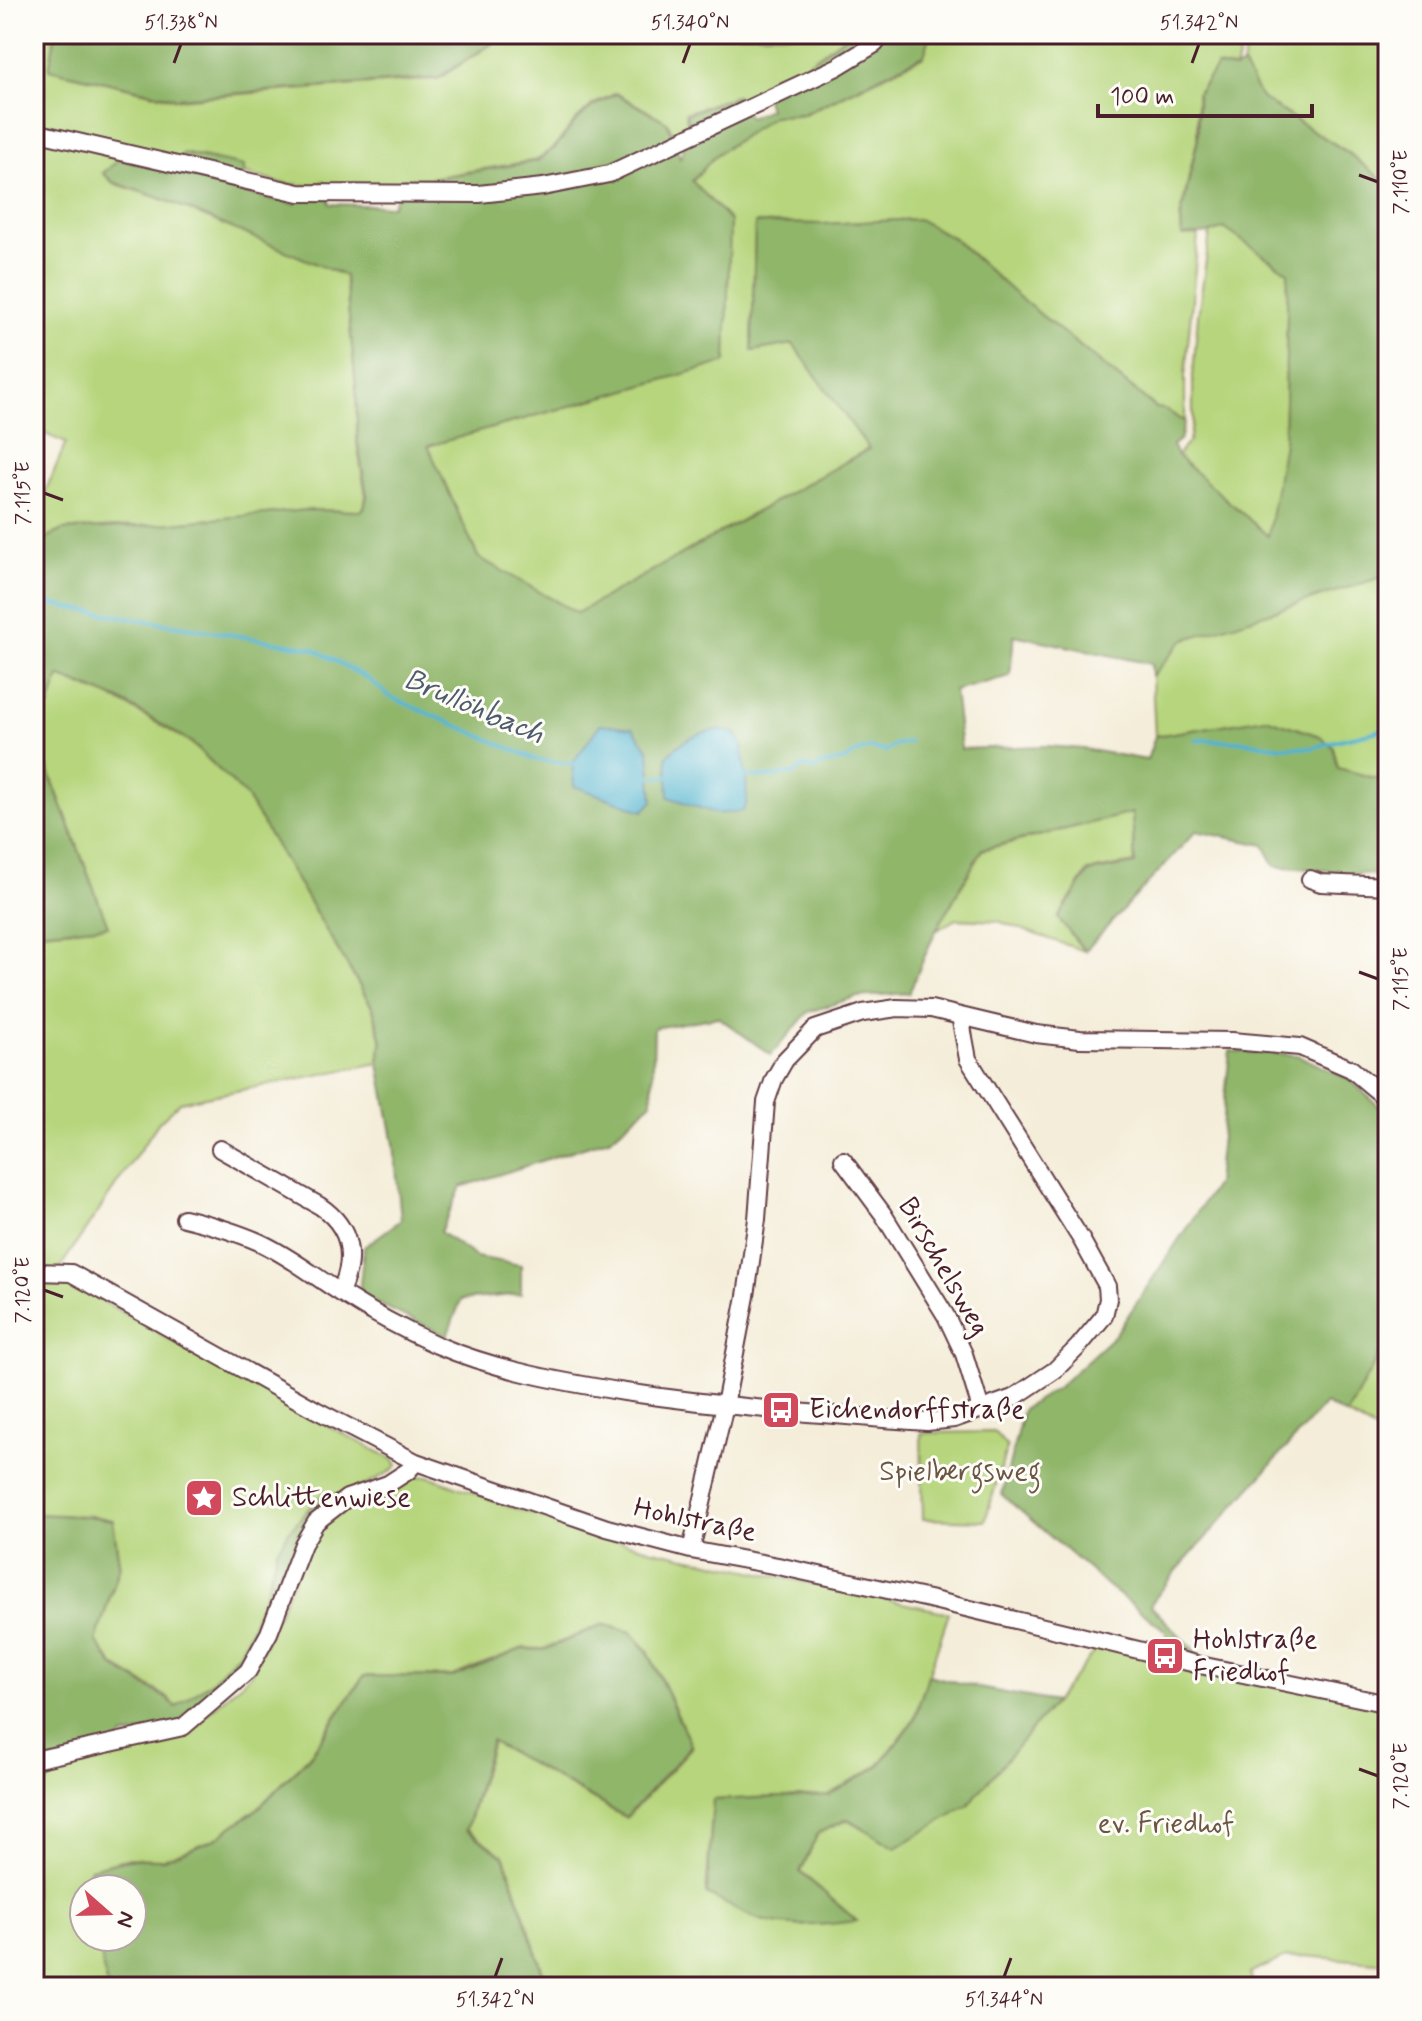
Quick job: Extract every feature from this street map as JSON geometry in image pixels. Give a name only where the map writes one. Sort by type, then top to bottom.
[{"type":"street","points":[[34,130],[299,193],[492,193],[609,174],[837,67],[875,44],[882,34]]},
{"type":"street","points":[[1310,879],[1321,883],[1388,886]]},
{"type":"street","points":[[691,1550],[725,1405],[746,1296],[755,1234],[766,1102],[785,1060],[815,1029],[863,1013],[897,1008],[931,1009],[1036,1034],[1080,1039],[1232,1041],[1300,1047],[1351,1069],[1388,1100]]},
{"type":"street","points":[[184,1218],[222,1227],[261,1243],[377,1315],[436,1345],[492,1364],[584,1385],[725,1405],[927,1422],[954,1419],[1013,1398],[1055,1370],[1104,1316],[1108,1299],[1107,1286],[1081,1239],[968,1059],[960,1016]]},
{"type":"street","points":[[220,1149],[332,1214],[341,1225],[348,1243],[347,1277],[340,1292]]},
{"type":"street","name":"Birschelsweg","points":[[843,1160],[883,1214],[946,1316],[964,1354],[981,1409]]},
{"type":"street","name":"Hohlstraße","points":[[34,1272],[71,1273],[316,1410],[416,1462],[607,1528],[691,1550],[929,1599],[1200,1665],[1388,1704]]},
{"type":"street","points":[[34,1760],[183,1727],[248,1671],[269,1633],[303,1544],[316,1522],[347,1498],[388,1484],[416,1462]]},
{"type":"green space","points":[[34,34],[55,34],[49,69],[176,99],[438,79],[508,34],[848,34],[805,65],[761,85],[763,92],[740,101],[736,96],[685,113],[689,128],[673,133],[667,122],[616,93],[592,105],[555,146],[537,160],[430,178],[403,179],[398,187],[327,187],[324,181],[312,186],[280,183],[244,173],[244,166],[184,153],[166,169],[120,159],[103,173],[113,183],[168,201],[345,276],[356,388],[357,444],[366,496],[364,507],[360,511],[306,510],[141,526],[62,530],[34,544],[34,500],[41,502],[66,443],[34,429]]},
{"type":"green space","points":[[56,34],[506,34],[438,78],[176,98],[49,69]]},
{"type":"green space","points":[[849,34],[931,34],[924,55],[803,114],[773,116],[717,154],[692,181],[730,221],[726,362],[428,446],[478,557],[577,613],[869,449],[793,344],[752,351],[755,223],[823,224],[918,219],[954,239],[1014,293],[1156,408],[1185,421],[1180,440],[1172,445],[1177,456],[1268,536],[1284,442],[1288,272],[1224,228],[1182,236],[1181,217],[1198,139],[1198,93],[1217,66],[1235,69],[1243,65],[1261,98],[1348,153],[1381,179],[1388,192],[1388,575],[1183,640],[1152,677],[1151,664],[1014,635],[1010,676],[954,691],[961,749],[1046,746],[1147,760],[1155,736],[1266,718],[1320,736],[1333,747],[1338,768],[1374,778],[1388,777],[1388,876],[1275,866],[1264,845],[1196,831],[1085,951],[1058,918],[1089,872],[1135,864],[1132,813],[982,849],[935,932],[909,993],[856,997],[808,1012],[771,1055],[718,1017],[654,1028],[652,1102],[611,1138],[461,1187],[440,1232],[476,1257],[521,1265],[521,1294],[461,1300],[447,1336],[359,1295],[364,1247],[401,1220],[394,1144],[379,1064],[382,1040],[373,1008],[246,796],[191,742],[118,699],[59,676],[37,742],[108,926],[34,932],[34,544],[63,530],[141,526],[306,510],[360,511],[367,496],[358,444],[345,276],[168,201],[113,182],[103,173],[120,159],[166,169],[184,154],[244,166],[242,193],[295,204],[311,188],[324,181],[330,204],[392,206],[403,179],[430,179],[537,161],[556,147],[575,122],[593,106],[616,94],[667,122],[680,158],[690,128],[686,114],[736,96],[749,118],[769,109],[762,85],[806,65]]},
{"type":"green space","points":[[931,34],[1245,34],[1235,69],[1217,66],[1197,93],[1197,140],[1180,217],[1182,236],[1198,235],[1185,376],[1185,420],[1157,408],[1014,293],[954,238],[918,219],[823,224],[755,223],[752,351],[793,344],[869,448],[577,613],[478,557],[428,446],[726,362],[730,221],[692,181],[717,154],[773,116],[803,115],[924,56]]},
{"type":"green space","points":[[1250,34],[1388,34],[1388,191],[1381,179],[1348,152],[1261,98],[1242,64]]},
{"type":"green space","points":[[1224,228],[1288,272],[1284,442],[1269,537],[1177,456],[1189,441],[1193,421],[1198,315],[1210,233]]},
{"type":"green space","points":[[1388,575],[1388,777],[1374,778],[1338,768],[1333,747],[1266,718],[1155,736],[1152,677],[1183,640]]},
{"type":"green space","points":[[59,676],[117,700],[191,743],[246,796],[373,1009],[381,1040],[379,1063],[180,1102],[159,1122],[61,1266],[78,1284],[111,1306],[394,1460],[397,1465],[366,1485],[342,1494],[322,1495],[308,1509],[277,1550],[265,1595],[241,1651],[212,1681],[176,1707],[167,1697],[115,1666],[96,1641],[120,1567],[113,1520],[94,1516],[34,1514],[34,933],[108,926],[38,742]]},
{"type":"green space","points":[[1132,813],[1135,863],[1088,871],[1058,918],[1084,951],[998,921],[956,919],[936,931],[982,850]]},
{"type":"green space","points":[[1230,1051],[1297,1055],[1349,1079],[1382,1109],[1388,1063],[1388,1338],[1346,1415],[1325,1404],[1178,1569],[1150,1605],[1197,1653],[1200,1665],[1165,1656],[1166,1631],[1109,1587],[1002,1495],[1023,1409],[1057,1388],[1115,1335],[1216,1184]]},
{"type":"green space","points":[[1388,1338],[1388,1437],[1347,1415]]},
{"type":"green space","name":"Spielbergsweg","points":[[994,1432],[1007,1447],[985,1521],[923,1519],[921,1433]]},
{"type":"green space","name":"ev. Friedhof","points":[[428,1476],[515,1508],[653,1550],[949,1613],[913,1721],[879,1765],[828,1795],[713,1800],[706,1894],[758,1919],[800,1926],[857,1921],[801,1872],[818,1833],[848,1820],[895,1847],[968,1805],[1102,1641],[1388,1704],[1388,1963],[1286,1957],[1249,1974],[1255,1987],[548,1987],[505,1856],[467,1829],[492,1742],[626,1818],[692,1747],[648,1650],[631,1632],[603,1624],[544,1649],[523,1648],[452,1676],[363,1676],[310,1755],[259,1807],[215,1839],[163,1859],[129,1858],[90,1868],[89,1873],[68,1873],[68,1953],[100,1953],[107,1987],[40,1987],[34,1971],[34,1802],[57,1769],[185,1734],[251,1674],[318,1525],[347,1505],[415,1477]]},
{"type":"green space","points":[[342,1494],[313,1519],[266,1630],[246,1666],[183,1723],[122,1737],[116,1752],[57,1768],[34,1800],[34,1514],[113,1520],[119,1566],[96,1641],[114,1667],[176,1707],[212,1681],[241,1651],[265,1595],[277,1550],[289,1531],[322,1495]]},
{"type":"green space","points":[[603,1625],[631,1632],[648,1652],[691,1746],[626,1817],[491,1741],[466,1830],[504,1856],[547,1987],[107,1987],[100,1953],[148,1953],[148,1873],[89,1873],[90,1868],[129,1859],[164,1859],[215,1839],[259,1808],[311,1755],[364,1676],[453,1677],[522,1649],[544,1650]]},
{"type":"green space","points":[[928,1675],[1055,1702],[968,1805],[896,1848],[848,1819],[818,1833],[800,1872],[857,1921],[807,1925],[770,1922],[745,1914],[707,1894],[713,1800],[829,1795],[879,1766],[914,1721]]},
{"type":"water","points":[[600,724],[633,728],[649,750],[653,801],[643,811],[574,786],[572,764]]},
{"type":"water","points":[[718,730],[735,733],[742,744],[747,801],[743,811],[717,814],[669,797],[667,756],[690,738]]},
{"type":"waterway","name":"Brullöhbach","points":[[34,596],[40,601],[65,607],[312,648],[370,680],[390,697],[537,760],[574,764]]},
{"type":"waterway","name":"Brullöhbach","points":[[1195,740],[1312,748],[1388,726]]},
{"type":"waterway","name":"Brullöhbach","points":[[741,776],[794,774],[804,766],[814,769],[846,760],[870,748],[886,751],[894,745],[909,742]]},
{"type":"waterway","name":"Brullöhbach","points":[[649,777],[673,776]]},
{"type":"place","name":"Eichendorffstraße","points":[[781,1410]]},
{"type":"place","name":"Schlittenwiese","points":[[204,1498]]},
{"type":"place","name":"Hohlstraße Friedhof","points":[[1165,1656]]}]
